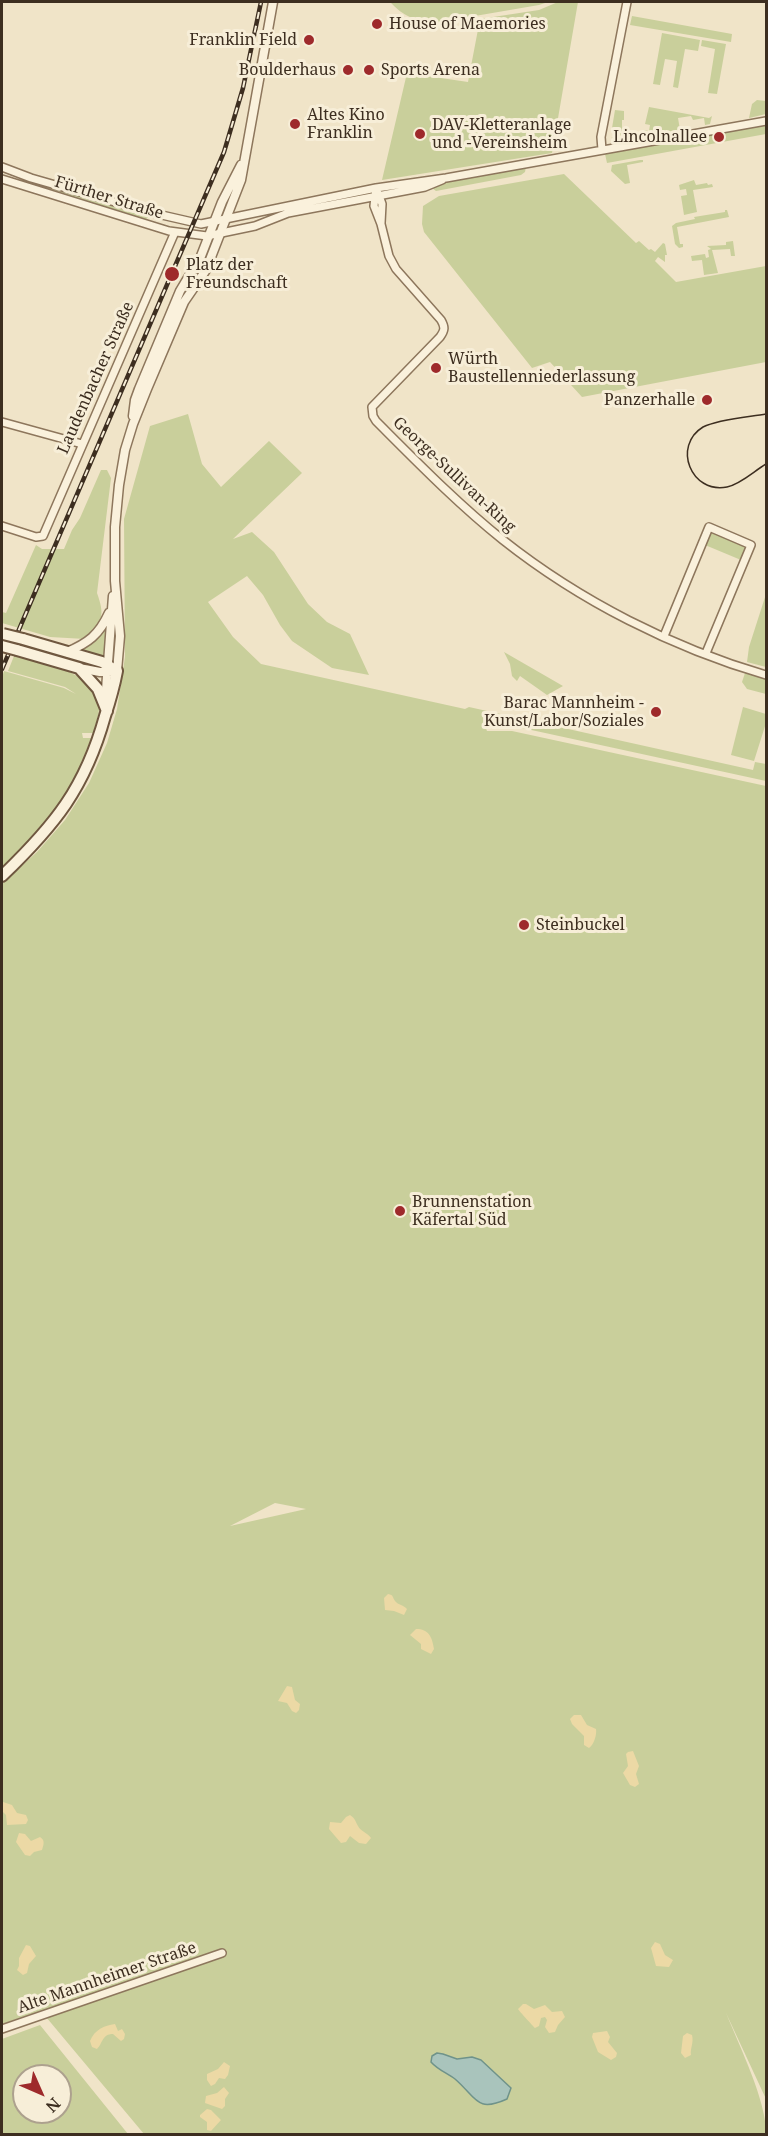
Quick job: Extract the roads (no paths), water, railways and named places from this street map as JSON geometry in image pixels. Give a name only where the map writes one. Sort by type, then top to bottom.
[{"type":"main road","points":[[2,633],[102,662],[110,670],[112,698],[106,707],[100,735],[87,770],[70,799],[49,827],[2,876]]},
{"type":"main road","points":[[2,646],[79,668],[98,689],[106,707]]},
{"type":"street","points":[[133,424],[183,302],[206,270],[241,180],[273,2]]},
{"type":"street","points":[[602,150],[601,137],[627,2]]},
{"type":"street","points":[[209,236],[255,226],[288,213],[446,178],[766,121]]},
{"type":"street","points":[[110,670],[120,636],[115,581],[115,527],[119,485],[133,424],[135,400],[180,291],[192,274],[233,178],[243,162]]},
{"type":"street","name":"Fürther Straße","points":[[2,167],[174,219],[201,224],[377,194]]},
{"type":"street","name":"Fürther Straße","points":[[2,179],[175,232],[209,236]]},
{"type":"street","name":"George-Sullivan-Ring","points":[[377,194],[374,206],[389,256],[396,269],[441,320],[444,327],[440,337],[372,407],[376,421],[460,503],[506,542],[596,601],[664,636],[766,675]]},
{"type":"street","name":"Laudenbacher Straße","points":[[2,526],[36,537],[43,536],[175,232]]},
{"type":"street","points":[[2,422],[82,444]]},
{"type":"street","points":[[664,636],[709,527],[751,545],[706,653]]},
{"type":"street","points":[[110,670],[111,607],[115,581]]},
{"type":"street","points":[[67,652],[92,640],[103,626],[111,607]]},
{"type":"street","points":[[79,668],[110,670]]},
{"type":"street","name":"Alte Mannheimer Straße","points":[[2,2029],[222,1953]]},
{"type":"water","points":[[437,2053],[457,2059],[472,2057],[481,2060],[511,2088],[507,2099],[489,2104],[478,2101],[455,2079],[431,2062],[432,2056]]},
{"type":"tram line","points":[[766,414],[725,420],[703,427],[694,435],[687,456],[695,476],[714,487],[732,485],[766,464]]},
{"type":"railway","points":[[2,669],[224,152],[243,88],[261,2]]},
{"type":"place","name":"House of Maemories","points":[[377,24]]},
{"type":"place","name":"Franklin Field","points":[[309,40]]},
{"type":"place","name":"Boulderhaus","points":[[348,70]]},
{"type":"place","name":"Sports Arena","points":[[369,70]]},
{"type":"place","name":"Altes Kino Franklin","points":[[295,124]]},
{"type":"place","name":"DAV-Kletteranlage und -Vereinsheim","points":[[420,134]]},
{"type":"place","name":"Lincolnallee","points":[[719,137]]},
{"type":"place","name":"Platz der Freundschaft","points":[[172,274]]},
{"type":"place","name":"Würth Baustellenniederlassung","points":[[436,368]]},
{"type":"place","name":"Panzerhalle","points":[[707,400]]},
{"type":"place","name":"Barac Mannheim - Kunst/Labor/Soziales","points":[[656,712]]},
{"type":"place","name":"Steinbuckel","points":[[524,925]]},
{"type":"place","name":"Brunnenstation Käfertal Süd","points":[[400,1211]]}]
